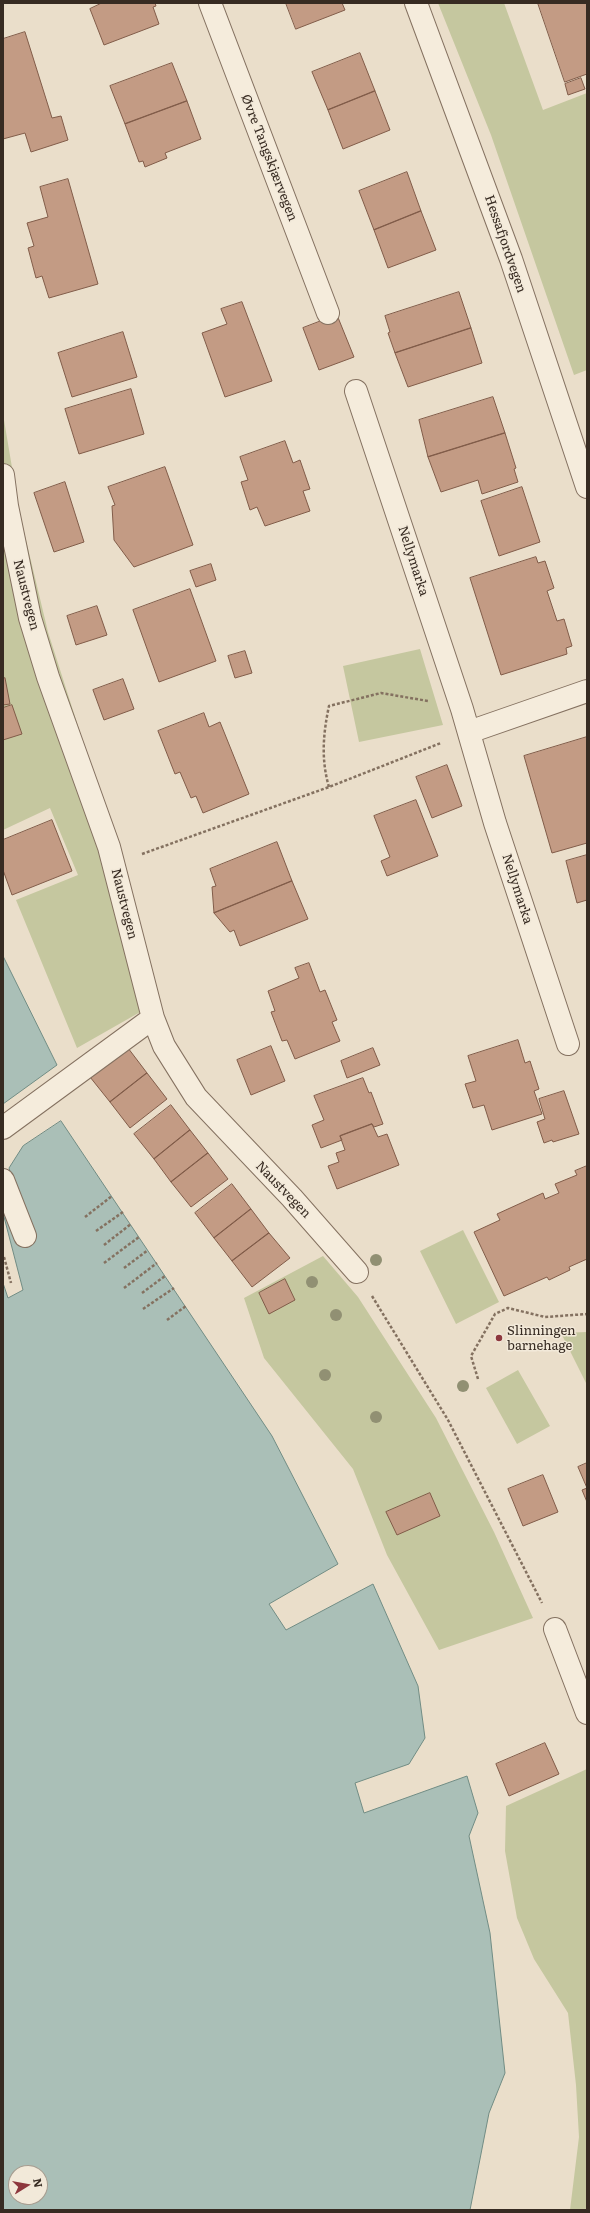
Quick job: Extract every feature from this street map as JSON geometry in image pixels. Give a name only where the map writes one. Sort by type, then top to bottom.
[{"type":"street","name":"Øvre Tangskjærvegen","points":[[210,3],[328,313]]},
{"type":"street","name":"Hessafjordvegen","points":[[416,3],[511,259],[587,487]]},
{"type":"street","name":"Nellymarka","points":[[356,391],[462,709],[496,823],[568,1044]]},
{"type":"street","name":"Naustvegen","points":[[3,475],[5,509],[30,618],[48,677],[90,789],[114,864],[153,1018],[164,1046],[196,1097],[292,1198],[357,1272]]},
{"type":"street","points":[[469,732],[587,692]]},
{"type":"street","points":[[3,1128],[153,1018]]},
{"type":"street","points":[[3,1180],[25,1236]]},
{"type":"street","points":[[554,1629],[587,1713]]},
{"type":"path","points":[[329,787],[324,768],[324,728],[329,706],[381,693],[412,697],[462,709]]},
{"type":"path","points":[[114,864],[329,787],[469,732]]},
{"type":"path","points":[[85,1217],[112,1196]]},
{"type":"path","points":[[96,1231],[123,1212]]},
{"type":"path","points":[[104,1245],[131,1224]]},
{"type":"path","points":[[104,1263],[139,1237]]},
{"type":"path","points":[[124,1268],[148,1250]]},
{"type":"path","points":[[3,1254],[11,1283]]},
{"type":"path","points":[[124,1288],[157,1263]]},
{"type":"path","points":[[357,1272],[448,1420],[479,1477],[554,1629]]},
{"type":"path","points":[[142,1293],[166,1276]]},
{"type":"path","points":[[143,1309],[174,1288]]},
{"type":"path","points":[[167,1320],[186,1306]]},
{"type":"path","points":[[478,1379],[472,1356],[495,1314],[508,1308],[545,1317],[587,1314]]},
{"type":"green space","points":[[438,3],[504,3],[543,110],[587,93],[587,370],[574,375],[491,135]]},
{"type":"green space","points":[[3,414],[20,515],[48,632],[115,842],[156,1003],[77,1048],[16,900],[78,875],[50,808],[3,830]]},
{"type":"green space","points":[[420,649],[443,725],[359,742],[343,666]]},
{"type":"green space","points":[[463,1230],[499,1302],[456,1324],[420,1251]]},
{"type":"green space","points":[[323,1256],[358,1297],[436,1418],[494,1532],[533,1618],[439,1650],[387,1555],[353,1469],[264,1358],[244,1298]]},
{"type":"green space","points":[[587,1332],[587,1385],[561,1333]]},
{"type":"green space","points":[[518,1370],[550,1426],[517,1444],[486,1388]]},
{"type":"green space","points":[[587,1769],[587,2210],[570,2210],[579,2137],[576,2085],[568,2013],[534,1959],[517,1918],[505,1851],[506,1806]]},
{"type":"shaded area","points":[[3,956],[57,1065],[3,1104]]},
{"type":"shaded area","points":[[61,1121],[272,1436],[338,1564],[269,1604],[286,1630],[373,1584],[418,1686],[425,1738],[409,1764],[355,1783],[364,1813],[467,1776],[478,1813],[469,1836],[490,1933],[505,2073],[489,2113],[470,2210],[3,2210],[3,1283],[8,1298],[23,1290],[3,1213],[3,1201],[17,1195],[9,1168],[23,1146]]},
{"type":"building","points":[[102,3],[155,3],[156,6],[153,7],[159,24],[104,45],[90,9]]},
{"type":"building","points":[[286,3],[342,3],[345,10],[296,29]]},
{"type":"building","points":[[538,3],[587,3],[587,74],[565,82]]},
{"type":"building","points":[[25,32],[52,118],[61,116],[68,140],[31,152],[25,133],[3,139],[3,39]]},
{"type":"building","points":[[360,53],[375,91],[328,110],[312,72]]},
{"type":"building","points":[[172,63],[187,101],[125,124],[110,86]]},
{"type":"building","points":[[581,78],[585,89],[568,95],[565,84]]},
{"type":"building","points":[[375,91],[390,130],[343,149],[328,110]]},
{"type":"building","points":[[187,101],[201,139],[165,153],[167,158],[145,167],[143,161],[139,162],[125,124]]},
{"type":"building","points":[[407,172],[421,211],[374,230],[359,191]]},
{"type":"building","points":[[68,179],[98,284],[49,298],[42,276],[36,278],[28,248],[34,246],[27,223],[48,217],[40,187]]},
{"type":"building","points":[[421,211],[436,250],[388,268],[374,230]]},
{"type":"building","points":[[459,292],[471,328],[395,353],[388,333],[390,332],[385,316]]},
{"type":"building","points":[[242,302],[272,381],[225,397],[202,333],[227,324],[221,309]]},
{"type":"building","points":[[337,315],[354,357],[319,370],[303,328]]},
{"type":"building","points":[[471,328],[482,363],[408,387],[395,353]]},
{"type":"building","points":[[123,332],[137,377],[72,397],[58,353]]},
{"type":"building","points":[[131,389],[144,434],[79,454],[65,409]]},
{"type":"building","points":[[493,397],[505,433],[428,457],[419,420]]},
{"type":"building","points":[[505,433],[516,468],[514,469],[518,482],[482,494],[478,480],[441,492],[428,457]]},
{"type":"building","points":[[285,441],[293,463],[300,460],[310,489],[303,491],[310,511],[265,526],[257,507],[250,510],[241,482],[248,480],[240,457]]},
{"type":"building","points":[[165,467],[193,545],[134,567],[114,540],[112,506],[115,505],[108,487]]},
{"type":"building","points":[[65,482],[84,542],[54,552],[34,493]]},
{"type":"building","points":[[522,487],[540,542],[499,556],[481,501]]},
{"type":"building","points":[[536,557],[538,563],[545,561],[554,588],[547,591],[557,621],[564,619],[572,646],[566,648],[567,654],[501,675],[470,578]]},
{"type":"building","points":[[211,564],[216,580],[196,587],[190,571]]},
{"type":"building","points":[[190,589],[216,661],[159,682],[133,610]]},
{"type":"building","points":[[97,606],[107,635],[76,645],[67,616]]},
{"type":"building","points":[[245,651],[252,673],[235,678],[228,656]]},
{"type":"building","points":[[5,678],[10,704],[3,705],[3,679]]},
{"type":"building","points":[[123,679],[134,709],[104,720],[93,690]]},
{"type":"building","points":[[12,705],[22,734],[3,740],[3,708]]},
{"type":"building","points":[[204,713],[209,727],[220,722],[249,794],[203,813],[196,796],[191,798],[180,772],[175,774],[158,731]]},
{"type":"building","points":[[587,737],[587,843],[552,853],[524,756]]},
{"type":"building","points":[[447,765],[462,806],[432,818],[416,777]]},
{"type":"building","points":[[416,800],[438,856],[387,876],[381,861],[390,857],[374,816]]},
{"type":"building","points":[[52,820],[72,871],[12,895],[3,870],[3,840]]},
{"type":"building","points":[[277,842],[292,881],[214,913],[212,887],[216,886],[210,869]]},
{"type":"building","points":[[587,855],[587,900],[577,903],[566,861]]},
{"type":"building","points":[[292,881],[308,919],[240,946],[234,930],[230,932],[214,913]]},
{"type":"building","points":[[309,963],[320,992],[325,990],[337,1020],[332,1022],[340,1041],[295,1059],[287,1040],[282,1041],[271,1012],[275,1011],[268,991],[299,978],[295,968]]},
{"type":"building","points":[[518,1040],[525,1063],[530,1061],[539,1089],[534,1091],[542,1114],[492,1130],[484,1105],[473,1108],[465,1084],[476,1081],[468,1056]]},
{"type":"building","points":[[271,1046],[285,1081],[251,1095],[237,1060]]},
{"type":"building","points":[[128,1048],[147,1073],[110,1102],[90,1077]]},
{"type":"building","points":[[373,1048],[380,1065],[347,1078],[341,1061]]},
{"type":"building","points":[[147,1073],[167,1099],[130,1128],[110,1102]]},
{"type":"building","points":[[363,1078],[369,1093],[371,1092],[383,1124],[374,1127],[372,1124],[340,1136],[342,1140],[321,1148],[312,1125],[324,1120],[314,1096]]},
{"type":"building","points":[[564,1091],[579,1134],[553,1142],[552,1140],[544,1143],[537,1122],[545,1119],[539,1099]]},
{"type":"building","points":[[171,1105],[190,1130],[154,1159],[134,1134]]},
{"type":"building","points":[[372,1124],[378,1137],[387,1134],[399,1165],[337,1189],[328,1166],[339,1162],[336,1153],[345,1150],[340,1136]]},
{"type":"building","points":[[190,1130],[208,1153],[171,1182],[154,1159]]},
{"type":"building","points":[[208,1153],[228,1179],[191,1207],[171,1182]]},
{"type":"building","points":[[587,1166],[587,1259],[569,1267],[570,1270],[549,1280],[547,1277],[504,1296],[474,1232],[500,1220],[497,1214],[543,1193],[545,1199],[559,1193],[555,1184],[577,1175],[575,1171]]},
{"type":"building","points":[[232,1184],[251,1209],[214,1238],[195,1213]]},
{"type":"building","points":[[251,1209],[269,1233],[232,1261],[214,1238]]},
{"type":"building","points":[[269,1233],[290,1258],[252,1287],[232,1261]]},
{"type":"building","points":[[285,1279],[295,1300],[269,1314],[259,1293]]},
{"type":"building","points":[[587,1463],[587,1488],[578,1467]]},
{"type":"building","points":[[543,1475],[558,1512],[523,1526],[508,1489]]},
{"type":"building","points":[[587,1488],[587,1502],[582,1490]]},
{"type":"building","points":[[430,1493],[440,1516],[397,1535],[386,1512]]},
{"type":"building","points":[[545,1743],[559,1774],[509,1796],[496,1764]]},
{"type":"place","name":"Slinningen barnehage","points":[[499,1338]]}]
